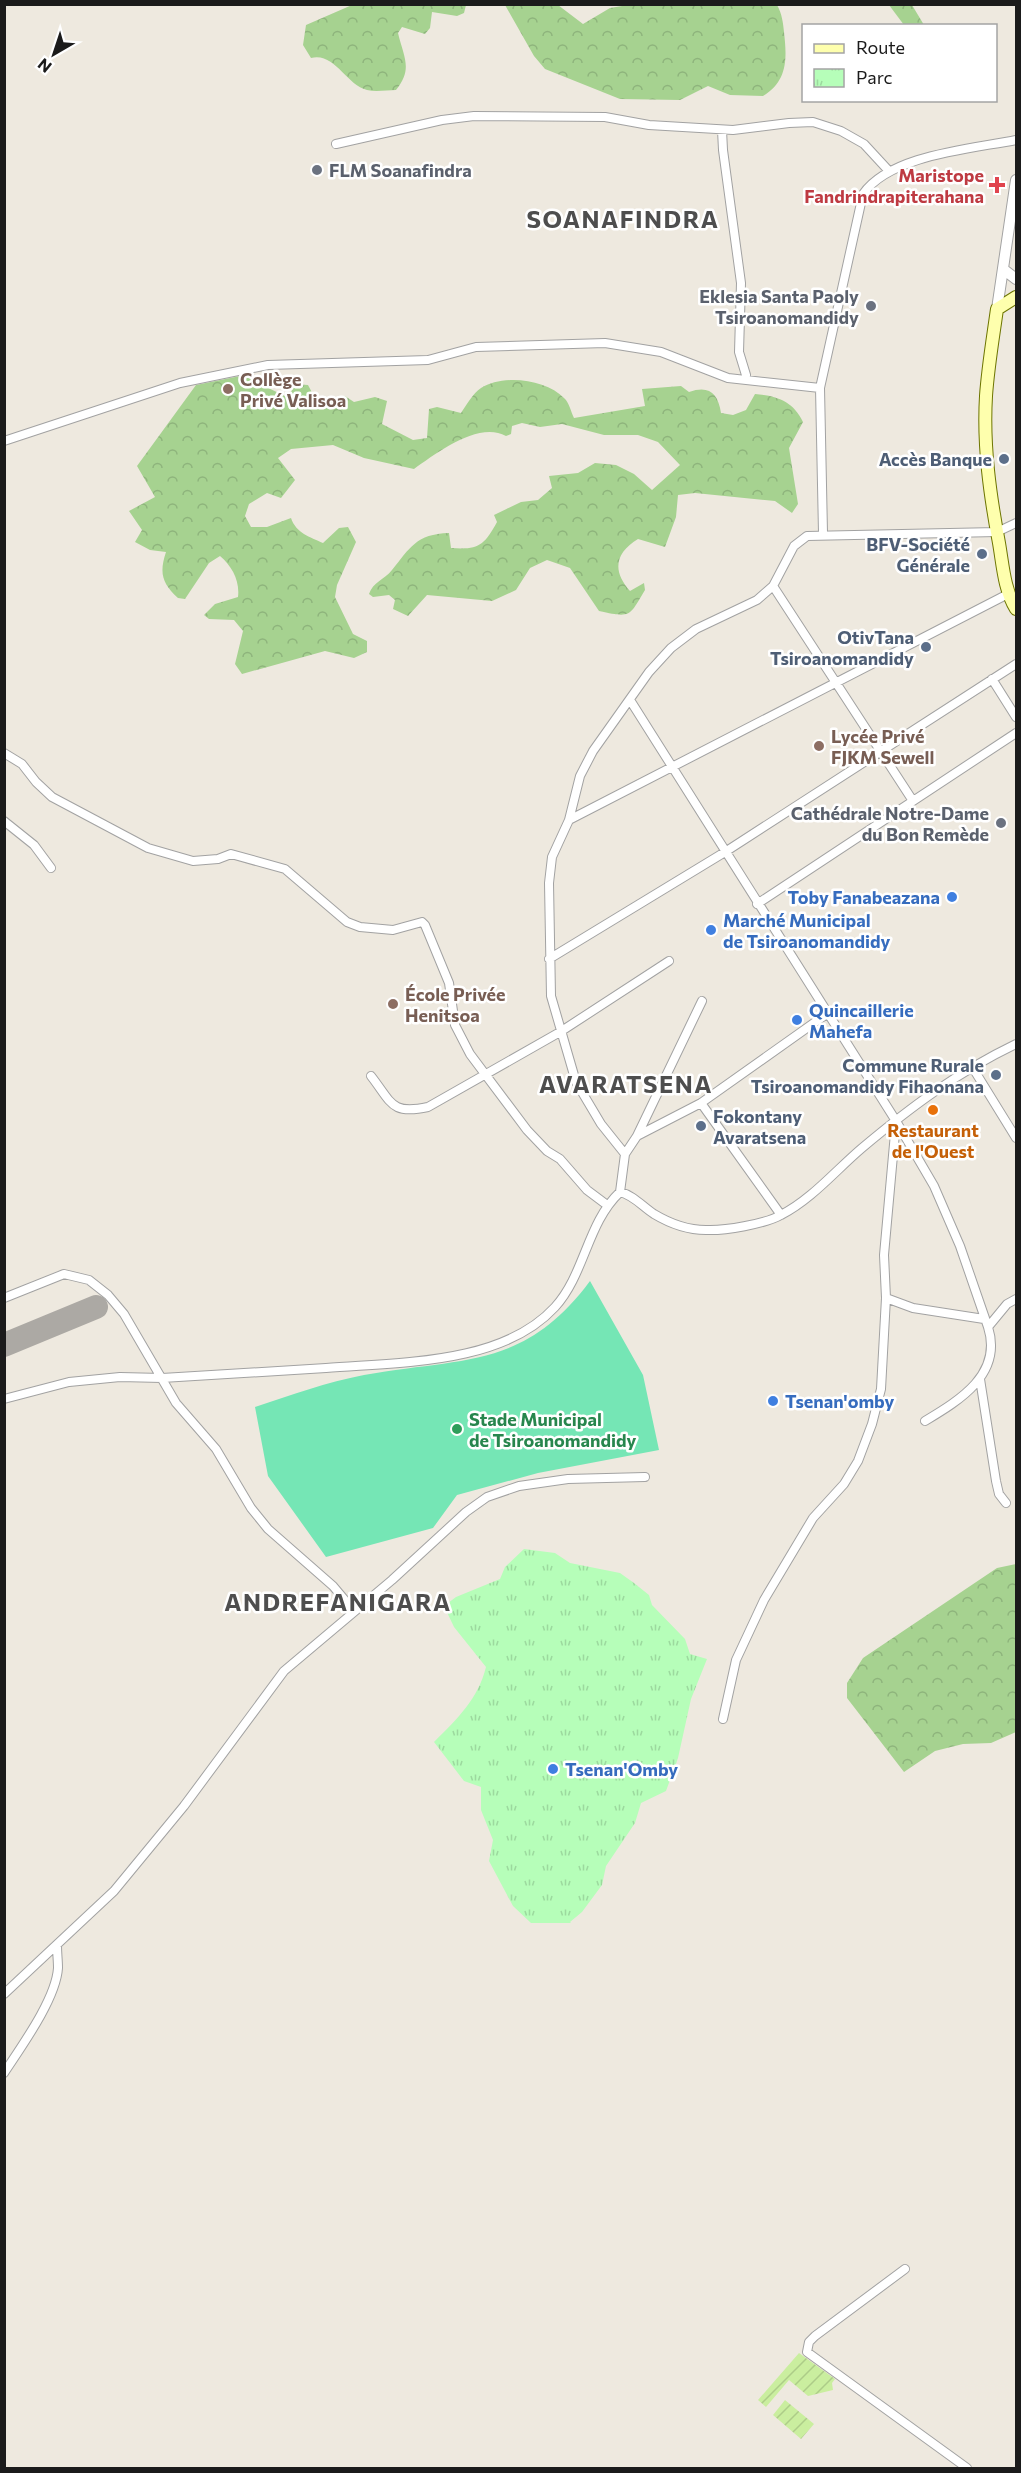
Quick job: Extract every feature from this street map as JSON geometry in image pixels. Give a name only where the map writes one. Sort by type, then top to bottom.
[{"type":"main road","points":[[1017,297],[997,309],[986,396],[987,466],[1008,594],[1017,609]]},
{"type":"street","points":[[336,144],[442,120],[474,116],[605,117],[649,125],[723,130],[813,122],[842,130],[864,144],[888,170]]},
{"type":"street","points":[[723,130],[723,150],[741,283],[739,352],[746,375]]},
{"type":"street","points":[[823,533],[820,388],[863,194],[872,181],[899,165],[1017,140]]},
{"type":"street","points":[[997,309],[1017,180]]},
{"type":"street","points":[[1003,268],[1017,279]]},
{"type":"street","points":[[4,441],[180,383],[268,365],[428,360],[476,347],[605,343],[661,352],[728,378],[820,388]]},
{"type":"street","points":[[625,1154],[601,1124],[576,1082],[551,996],[549,959],[552,857],[569,820],[580,776],[593,751],[649,672],[688,635],[757,600],[773,586],[794,546],[807,536],[823,533],[997,532],[1017,524]]},
{"type":"street","points":[[773,586],[913,801]]},
{"type":"street","points":[[569,820],[1008,594]]},
{"type":"street","points":[[549,959],[725,852],[880,750],[1017,664]]},
{"type":"street","points":[[992,680],[1017,717]]},
{"type":"street","points":[[630,700],[896,1121],[934,1186],[960,1246],[993,1343],[991,1360],[980,1379],[953,1404],[925,1421]]},
{"type":"street","points":[[758,904],[1017,733]]},
{"type":"street","points":[[4,753],[22,764],[52,797],[148,848],[193,861],[218,859],[231,854],[285,869],[347,922],[360,927],[393,930],[422,922],[449,983],[454,1025],[470,1054],[527,1130],[547,1151],[560,1159],[587,1190],[607,1205]]},
{"type":"street","points":[[4,821],[34,845],[51,868]]},
{"type":"street","points":[[371,1076],[396,1108],[408,1112],[428,1107],[560,1032],[669,962]]},
{"type":"street","points":[[4,1400],[69,1382],[120,1377],[162,1378],[437,1360],[505,1341],[529,1329],[555,1307],[568,1288],[607,1205],[620,1192],[625,1154],[637,1136],[702,1001]]},
{"type":"street","points":[[637,1136],[701,1103],[828,1013]]},
{"type":"street","points":[[620,1192],[628,1194],[655,1214],[679,1226],[707,1231],[765,1222],[781,1215],[807,1197],[896,1121],[971,1065],[1017,1044]]},
{"type":"street","points":[[971,1065],[1017,1138]]},
{"type":"street","points":[[701,1103],[781,1215]]},
{"type":"street","points":[[723,1719],[736,1660],[764,1600],[813,1518],[844,1484],[858,1461],[872,1424],[881,1389],[886,1298],[884,1255],[896,1121]]},
{"type":"street","points":[[4,1298],[64,1274],[89,1280],[124,1314],[176,1403],[216,1449],[251,1508],[268,1529],[333,1586],[354,1611]]},
{"type":"street","points":[[886,1298],[913,1308],[984,1319]]},
{"type":"street","points":[[988,1327],[1007,1304],[1017,1299]]},
{"type":"street","points":[[980,1379],[996,1481],[999,1494],[1006,1503]]},
{"type":"street","points":[[4,1994],[114,1891],[184,1806],[284,1671],[465,1512],[487,1497],[519,1486],[568,1479],[645,1477]]},
{"type":"street","points":[[4,2073],[32,2030],[47,2001],[58,1971],[57,1945]]},
{"type":"street","points":[[905,2269],[815,2336],[809,2342],[807,2352],[967,2469]]},
{"type":"green space","points":[[352,5],[466,5],[464,13],[457,16],[432,12],[430,28],[425,34],[402,27],[398,33],[406,63],[404,76],[396,90],[378,91],[360,87],[327,60],[319,57],[311,58],[303,45],[306,25]]},
{"type":"green space","points":[[505,5],[558,5],[583,24],[610,8],[628,5],[777,5],[784,28],[786,51],[784,68],[777,83],[763,96],[730,95],[708,86],[680,100],[620,99],[545,69],[534,56]]},
{"type":"green space","points":[[889,5],[912,5],[923,24],[903,24]]},
{"type":"green space","points":[[252,375],[258,383],[289,398],[294,384],[308,385],[316,400],[345,396],[354,402],[375,397],[387,401],[382,424],[413,440],[427,438],[429,409],[437,407],[461,413],[478,390],[501,381],[524,381],[547,386],[566,400],[574,418],[645,406],[642,389],[681,386],[689,392],[707,390],[718,400],[721,413],[733,415],[746,410],[755,394],[770,396],[789,404],[803,422],[789,448],[798,504],[792,513],[775,501],[695,493],[678,495],[676,517],[665,547],[638,539],[630,544],[621,556],[619,569],[624,584],[630,591],[644,583],[645,590],[636,606],[623,615],[599,611],[570,568],[547,560],[530,568],[516,590],[492,601],[427,595],[408,616],[393,609],[395,600],[389,595],[373,597],[369,594],[373,587],[421,539],[449,533],[451,548],[468,548],[479,545],[497,522],[494,515],[521,502],[538,500],[552,488],[549,476],[578,473],[595,463],[616,465],[634,474],[652,490],[680,465],[658,442],[638,435],[604,435],[562,424],[540,427],[522,423],[512,426],[511,434],[506,436],[495,432],[471,436],[458,441],[414,469],[364,458],[333,445],[291,449],[278,458],[295,480],[281,498],[267,493],[249,504],[245,516],[251,527],[267,527],[291,518],[300,531],[323,543],[339,528],[348,527],[356,542],[337,585],[335,597],[353,634],[367,641],[367,652],[354,658],[325,651],[242,674],[235,664],[243,631],[234,620],[209,619],[204,615],[215,604],[238,597],[238,585],[228,564],[220,556],[209,563],[185,599],[178,598],[163,577],[166,552],[150,550],[135,542],[142,530],[129,511],[155,497],[137,466],[196,385]]},
{"type":"green space","name":"Stade Municipal de Tsiroanomandidy","points":[[590,1281],[643,1375],[659,1450],[538,1473],[457,1495],[433,1528],[326,1557],[268,1476],[255,1407],[350,1378],[489,1355],[515,1345],[541,1331],[565,1310]]},
{"type":"green space","points":[[524,1549],[555,1553],[570,1563],[620,1573],[649,1595],[652,1605],[685,1639],[690,1654],[707,1659],[691,1699],[678,1758],[666,1791],[641,1803],[635,1823],[606,1866],[602,1885],[571,1923],[531,1923],[513,1906],[489,1861],[493,1840],[481,1810],[481,1787],[464,1781],[434,1742],[459,1716],[472,1698],[486,1667],[454,1627],[444,1606],[456,1597],[500,1579],[505,1567]]},
{"type":"green space","points":[[1016,1564],[1016,1732],[991,1743],[963,1744],[935,1751],[904,1772],[847,1698],[847,1683],[863,1658],[997,1568]]},
{"type":"green space","points":[[799,2353],[835,2379],[832,2383],[833,2390],[808,2396],[789,2380],[766,2407],[758,2400]]},
{"type":"green space","points":[[785,2400],[814,2424],[801,2439],[773,2415]]},
{"type":"taxiway","points":[[4,1345],[96,1307]]},
{"type":"place","name":"FLM Soanafindra","points":[[317,170]]},
{"type":"place","name":"Maristope Fandrindrapiterahana","points":[[997,185]]},
{"type":"place","name":"Eklesia Santa Paoly Tsiroanomandidy","points":[[871,306]]},
{"type":"place","name":"Collège Privé Valisoa","points":[[228,389]]},
{"type":"place","name":"Accès Banque","points":[[1004,459]]},
{"type":"place","name":"BFV-Société Générale","points":[[982,554]]},
{"type":"place","name":"OtivTana Tsiroanomandidy","points":[[926,647]]},
{"type":"place","name":"Lycée Privé FJKM Sewell","points":[[819,746]]},
{"type":"place","name":"Cathédrale Notre-Dame du Bon Remède","points":[[1001,823]]},
{"type":"place","name":"Toby Fanabeazana","points":[[952,897]]},
{"type":"place","name":"Marché Municipal de Tsiroanomandidy","points":[[711,930]]},
{"type":"place","name":"École Privée Henitsoa","points":[[393,1004]]},
{"type":"place","name":"Quincaillerie Mahefa","points":[[797,1020]]},
{"type":"place","name":"Commune Rurale Tsiroanomandidy Fihaonana","points":[[996,1075]]},
{"type":"place","name":"Restaurant de l'Ouest","points":[[933,1110]]},
{"type":"place","name":"Fokontany Avaratsena","points":[[701,1126]]},
{"type":"place","name":"Tsenan'omby","points":[[773,1401]]},
{"type":"place","name":"Stade Municipal de Tsiroanomandidy","points":[[457,1429]]},
{"type":"place","name":"Tsenan'Omby","points":[[553,1769]]},
{"type":"district","name":"SOANAFINDRA","points":[[623,218]]},
{"type":"district","name":"AVARATSENA","points":[[626,1083]]},
{"type":"district","name":"ANDREFANIGARA","points":[[338,1601]]}]
